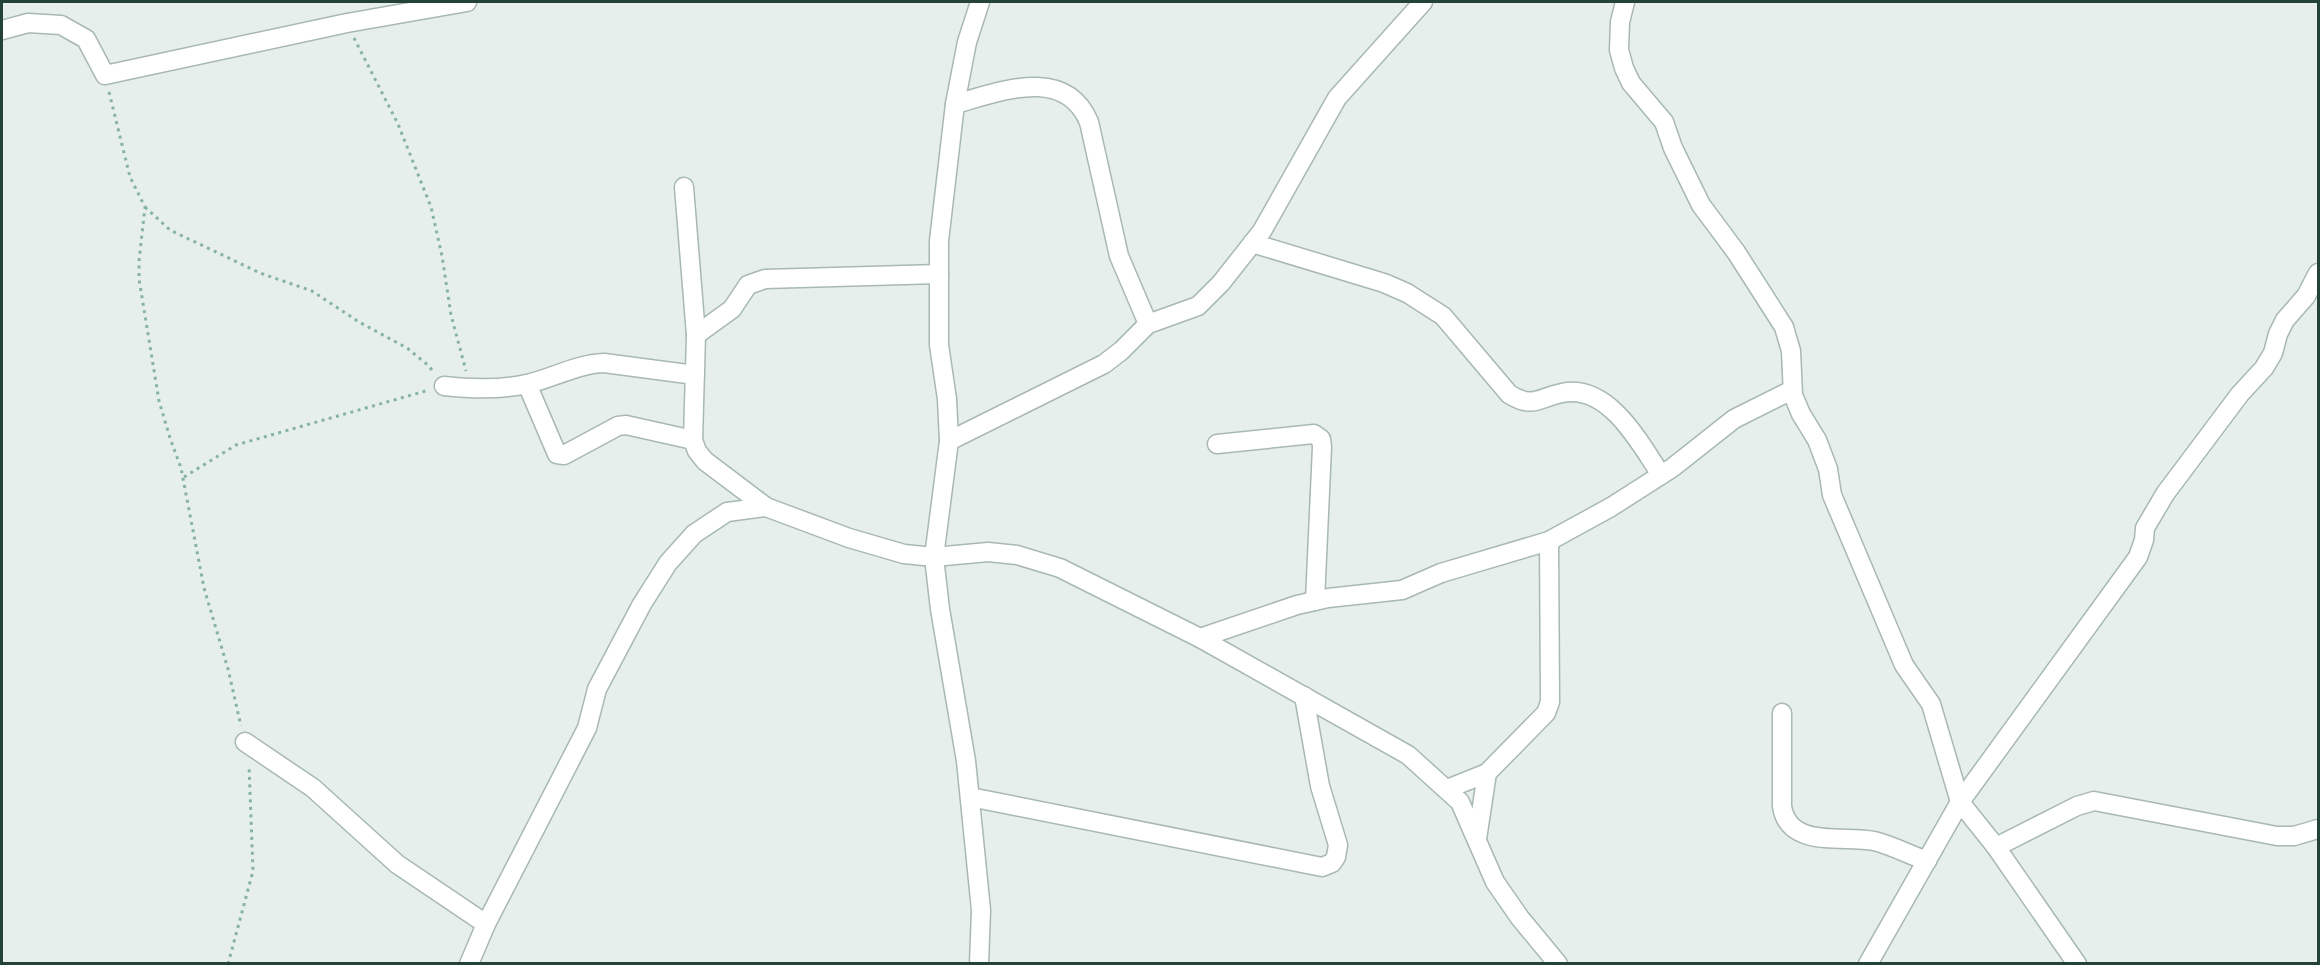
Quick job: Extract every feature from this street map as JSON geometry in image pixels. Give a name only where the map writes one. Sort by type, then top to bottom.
[{"type":"street","points":[[2,30],[28,23],[61,25],[87,39],[105,75],[347,23],[467,2]]},
{"type":"street","points":[[979,963],[981,910],[970,797],[934,557],[949,441],[947,399],[939,345],[939,241],[955,104],[967,42],[980,2]]},
{"type":"street","points":[[949,441],[1104,364],[1121,351],[1148,324],[1198,306],[1221,283],[1262,231],[1337,98],[1424,2]]},
{"type":"street","points":[[1625,2],[1620,22],[1619,50],[1624,68],[1631,83],[1664,122],[1681,168],[1701,205],[1736,252],[1784,327],[1791,351],[1792,390],[1801,414],[1817,440],[1828,469],[1833,495],[1904,665],[1931,704],[1938,721],[1946,758],[1960,802],[1996,847],[2078,963]]},
{"type":"street","points":[[955,104],[1022,86],[1037,86],[1056,90],[1084,111],[1089,122],[1119,255],[1148,324]]},
{"type":"street","points":[[684,187],[696,335],[693,440],[697,451],[705,461],[766,507],[859,541],[904,554],[934,557],[988,552],[1017,555],[1070,573],[1200,638],[1408,754],[1460,802],[1495,882],[1520,918],[1558,963]]},
{"type":"street","points":[[1252,243],[1384,283],[1407,293],[1443,316],[1509,394],[1519,401],[1533,403],[1562,393],[1589,395],[1607,406],[1627,424],[1661,475]]},
{"type":"street","points":[[1868,963],[1960,802],[2138,557],[2145,528],[2165,494],[2240,394],[2264,368],[2273,353],[2285,320],[2306,296],[2319,273]]},
{"type":"street","points":[[696,335],[732,309],[748,285],[765,279],[939,274]]},
{"type":"street","points":[[444,386],[471,389],[528,384],[591,364],[604,363],[695,375]]},
{"type":"street","points":[[528,384],[557,454],[564,455],[618,426],[626,425],[693,440]]},
{"type":"street","points":[[1200,638],[1297,605],[1402,590],[1442,573],[1549,541],[1611,507],[1661,475],[1734,419],[1792,390]]},
{"type":"street","points":[[1217,444],[1314,434],[1321,439],[1315,601]]},
{"type":"street","points":[[726,477],[729,489],[727,512]]},
{"type":"street","points":[[469,963],[486,924],[587,728],[597,689],[642,604],[668,564],[694,534],[727,512],[766,507]]},
{"type":"street","points":[[1447,789],[1486,773],[1546,713],[1550,702],[1549,541]]},
{"type":"street","points":[[970,797],[1322,867],[1332,863],[1336,857],[1338,845],[1320,786],[1304,696]]},
{"type":"street","points":[[1782,713],[1782,806],[1784,818],[1791,826],[1813,837],[1874,842],[1927,861]]},
{"type":"street","points":[[245,742],[313,788],[397,864],[486,924]]},
{"type":"street","points":[[1477,840],[1486,773]]},
{"type":"street","points":[[1996,847],[2077,806],[2094,801],[2277,836],[2294,836],[2319,829]]},
{"type":"path","points":[[347,23],[398,124],[431,207],[442,256],[451,315],[471,389]]},
{"type":"path","points":[[105,75],[130,177],[145,207],[170,230],[260,273],[312,291],[359,322],[407,348],[429,366],[444,386],[236,445],[184,477]]},
{"type":"path","points":[[145,207],[139,279],[159,401],[184,477],[204,588],[228,669],[250,771],[253,871],[228,963]]}]
